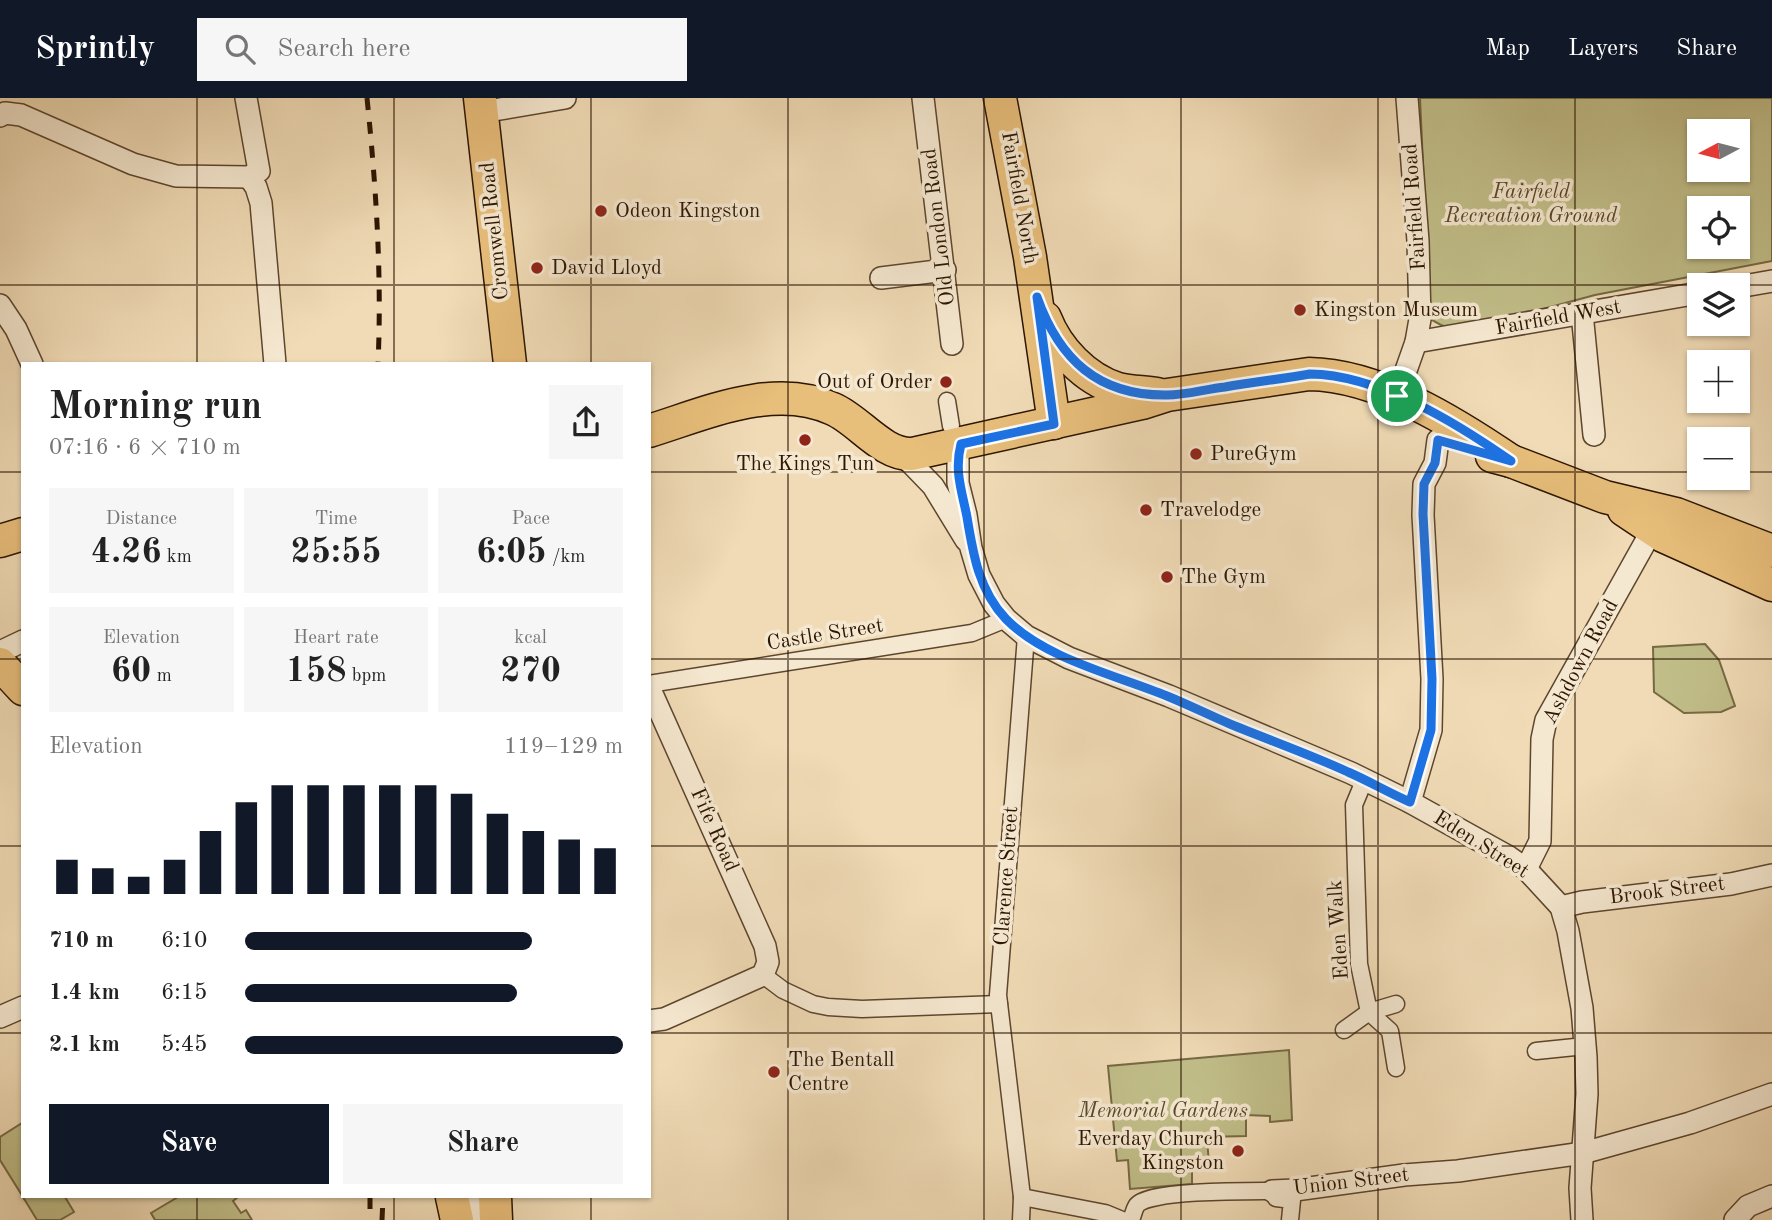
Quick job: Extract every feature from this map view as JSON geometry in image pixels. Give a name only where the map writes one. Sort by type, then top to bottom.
[{"type":"main road","name":"Fairfield North","points":[[1000,98],[1037,297],[1054,424]]},
{"type":"main road","name":"Cromwell Road","points":[[481,105],[510,362]]},
{"type":"main road","points":[[1037,297],[1048,327],[1061,347],[1096,379],[1119,389],[1167,395]]},
{"type":"main road","points":[[651,430],[743,403],[799,397],[834,409],[902,454],[956,435],[1054,424],[1167,395],[1324,374],[1351,379],[1397,396],[1464,429],[1511,461]]},
{"type":"main road","points":[[1279,380],[1358,403],[1438,440],[1511,461],[1605,497],[1649,527],[1772,585]]},
{"type":"main road","points":[[1649,527],[1676,514],[1772,551]]},
{"type":"main road","points":[[0,541],[21,535]]},
{"type":"main road","points":[[8,648],[21,684]]},
{"type":"main road","points":[[452,1198],[457,1220]]},
{"type":"main road","points":[[495,1198],[496,1220]]},
{"type":"street","points":[[5,109],[133,164],[176,176],[249,177],[259,171],[246,98]]},
{"type":"street","points":[[481,105],[565,98]]},
{"type":"street","name":"Old London Road","points":[[923,98],[954,350]]},
{"type":"street","name":"Fairfield Road","points":[[1397,396],[1416,342],[1420,319],[1418,241],[1407,98]]},
{"type":"street","points":[[249,177],[256,187],[261,203],[275,362]]},
{"type":"street","points":[[881,278],[945,270]]},
{"type":"street","points":[[1750,285],[1772,281]]},
{"type":"street","name":"Fairfield West","points":[[1416,342],[1687,295]]},
{"type":"street","points":[[0,305],[16,329],[31,362]]},
{"type":"street","points":[[1582,313],[1594,435]]},
{"type":"street","points":[[947,401],[956,435],[958,483],[971,548],[987,592],[1006,619],[1026,636]]},
{"type":"street","points":[[1410,802],[1431,730],[1432,679],[1423,521],[1424,484],[1435,463],[1438,440]]},
{"type":"street","points":[[902,454],[933,486],[971,548]]},
{"type":"street","name":"Ashdown Road","points":[[1526,869],[1540,841],[1542,739],[1546,720],[1649,527]]},
{"type":"street","name":"Castle Street","points":[[651,686],[972,633],[1006,619]]},
{"type":"street","name":"Eden Street","points":[[1026,636],[1069,658],[1169,696],[1350,773],[1479,839],[1526,869],[1561,907],[1580,996],[1587,1094],[1580,1188],[1582,1220]]},
{"type":"street","name":"Clarence Street","points":[[1021,1220],[1022,1197],[999,1004],[1026,636]]},
{"type":"street","name":"Fife Road","points":[[651,690],[765,946],[768,962],[762,975]]},
{"type":"street","name":"Eden Walk","points":[[1364,781],[1354,804],[1359,964],[1369,1012],[1390,1031],[1396,1068]]},
{"type":"street","name":"Brook Street","points":[[1561,907],[1582,902],[1731,884],[1772,875]]},
{"type":"street","points":[[651,1021],[664,1018],[762,975],[783,990],[813,1004],[828,1007],[863,1009],[999,1004]]},
{"type":"street","points":[[1344,1030],[1369,1012],[1396,1004]]},
{"type":"street","points":[[0,1017],[21,1008]]},
{"type":"street","points":[[1536,1051],[1585,1045]]},
{"type":"street","name":"Union Street","points":[[1131,1220],[1138,1204],[1149,1198],[1295,1190],[1583,1153],[1690,1123],[1772,1094]]},
{"type":"street","points":[[1272,1191],[1276,1198],[1292,1200],[1290,1220]]},
{"type":"street","points":[[1735,1220],[1748,1206],[1772,1196]]},
{"type":"street","points":[[1022,1197],[1105,1213],[1122,1220]]},
{"type":"street","points":[[473,1220],[477,1198]]},
{"type":"green space","name":"Fairfield Recreation Ground","points":[[1420,98],[1772,98],[1772,261],[1710,273],[1687,273],[1687,277],[1595,295],[1460,331],[1430,319]]},
{"type":"green space","points":[[1705,644],[1719,660],[1735,706],[1721,712],[1684,713],[1654,692],[1653,647]]},
{"type":"green space","name":"Memorial Gardens","points":[[1289,1050],[1292,1120],[1270,1122],[1270,1116],[1246,1115],[1246,1136],[1207,1137],[1209,1165],[1192,1168],[1192,1184],[1130,1189],[1128,1160],[1117,1161],[1108,1066]]},
{"type":"green space","points":[[21,1124],[21,1194],[0,1160],[0,1137]]},
{"type":"green space","points":[[24,1198],[66,1198],[74,1212],[60,1220],[37,1220]]},
{"type":"green space","points":[[176,1198],[237,1198],[233,1201],[241,1213],[246,1210],[252,1220],[155,1220],[151,1213]]},
{"type":"railway","points":[[367,98],[377,231],[378,362]]},
{"type":"railway","points":[[370,1198],[370,1220]]},
{"type":"railway","points":[[382,1220],[383,1198]]},
{"type":"place","name":"Odeon Kingston","points":[[601,211]]},
{"type":"place","name":"David Lloyd","points":[[537,268]]},
{"type":"place","name":"Kingston Museum","points":[[1300,310]]},
{"type":"place","name":"Out of Order","points":[[946,382]]},
{"type":"place","name":"The Kings Tun","points":[[805,440]]},
{"type":"place","name":"PureGym","points":[[1196,454]]},
{"type":"place","name":"Travelodge","points":[[1146,510]]},
{"type":"place","name":"The Gym","points":[[1167,577]]},
{"type":"place","name":"The Bentall Centre","points":[[774,1072]]},
{"type":"place","name":"Everday Church Kingston","points":[[1238,1151]]},
{"type":"route","points":[[1037,297],[1048,327],[1068,356],[1096,379],[1119,389],[1167,395],[1324,374],[1351,379],[1397,396],[1464,429],[1511,461],[1438,440],[1435,463],[1424,484],[1423,521],[1432,679],[1431,730],[1410,802],[1350,773],[1169,696],[1069,658],[1026,636],[1006,619],[994,604],[979,575],[958,483],[958,457],[961,444],[1054,424],[1037,297]]}]
